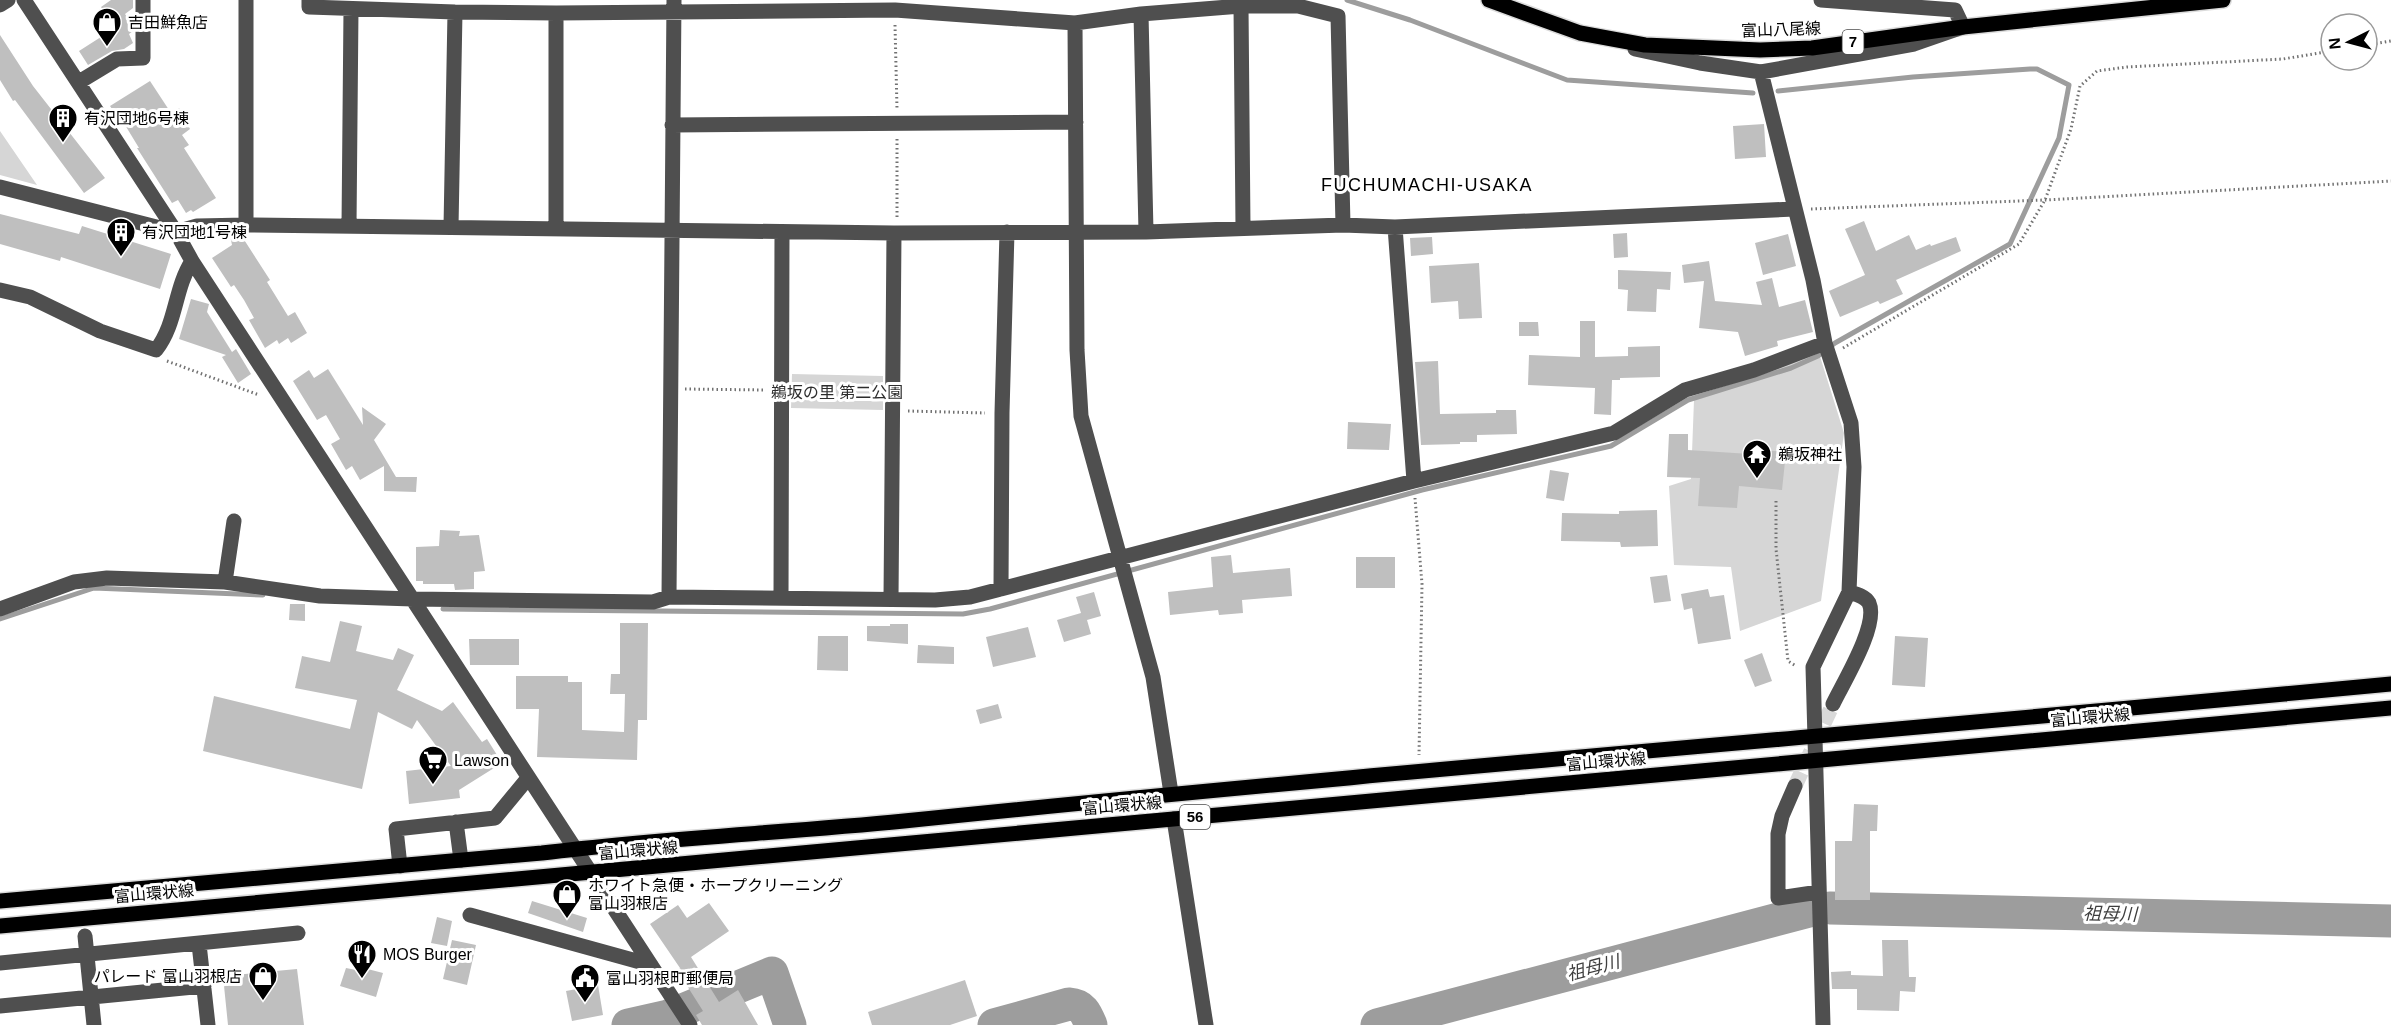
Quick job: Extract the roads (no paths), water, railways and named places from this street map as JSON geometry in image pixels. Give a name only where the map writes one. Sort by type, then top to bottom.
[{"type":"main road","name":"富山八尾線","points":[[1489,0],[1580,33],[1645,45],[1760,50],[1812,48],[1963,27],[2223,0]]},
{"type":"main road","name":"富山環状線","points":[[0,901],[890,822],[1419,770],[1977,723],[2391,684]]},
{"type":"main road","name":"富山環状線","points":[[0,926],[329,894],[590,873],[2391,708]]},
{"type":"street","points":[[0,5],[8,0]]},
{"type":"street","points":[[24,0],[651,965],[686,1024]]},
{"type":"street","points":[[79,82],[117,59],[143,58],[143,0]]},
{"type":"street","points":[[246,0],[246,225]]},
{"type":"street","points":[[309,0],[309,7],[351,9],[454,12],[491,6],[555,13],[674,6],[895,10],[1075,23],[1141,14],[1241,6],[1298,6],[1338,16],[1343,225]]},
{"type":"street","points":[[1580,33],[1610,44],[1700,63],[1761,72],[1914,44],[1963,27],[1955,10],[1821,0]]},
{"type":"street","points":[[669,597],[674,6]]},
{"type":"street","points":[[1241,6],[1243,228]]},
{"type":"street","points":[[349,226],[351,9]]},
{"type":"street","points":[[451,227],[454,12]]},
{"type":"street","points":[[555,13],[556,228]]},
{"type":"street","points":[[1141,14],[1146,232]]},
{"type":"street","points":[[1075,23],[1077,350],[1082,416],[1153,677],[1171,793]]},
{"type":"street","points":[[1761,72],[1813,280],[1827,350],[1851,423],[1854,468],[1849,592],[1813,667],[1823,1025]]},
{"type":"street","points":[[672,125],[1076,122]]},
{"type":"street","points":[[0,188],[176,232],[197,226],[246,225],[782,233],[1146,232],[1343,225],[1395,227],[1794,209]]},
{"type":"street","points":[[1395,227],[1414,481]]},
{"type":"street","points":[[1001,589],[1002,413],[1007,232]]},
{"type":"street","points":[[781,597],[782,233]]},
{"type":"street","points":[[891,598],[894,233]]},
{"type":"street","points":[[0,290],[30,297],[100,332],[156,350],[167,336],[184,273],[192,261]]},
{"type":"street","points":[[0,609],[74,582],[107,578],[225,582],[320,596],[414,599],[653,602],[669,597],[935,600],[970,597],[1414,481],[1614,433],[1685,390],[1827,350]]},
{"type":"street","points":[[225,582],[234,521]]},
{"type":"street","points":[[1833,704],[1866,639],[1870,616],[1869,604],[1861,596],[1849,592]]},
{"type":"street","points":[[400,866],[396,829],[495,818],[528,778]]},
{"type":"street","points":[[1796,786],[1782,816],[1778,834],[1778,898],[1819,892]]},
{"type":"street","points":[[1174,819],[1206,1025]]},
{"type":"street","points":[[456,822],[460,861]]},
{"type":"street","points":[[470,915],[651,965]]},
{"type":"street","points":[[0,963],[298,933]]},
{"type":"street","points":[[85,936],[94,1025]]},
{"type":"street","points":[[199,944],[208,1025]]},
{"type":"street","points":[[0,1006],[204,986]]},
{"type":"waterway","points":[[1347,0],[1410,20],[1567,80],[1753,93]]},
{"type":"waterway","points":[[443,609],[963,614],[990,609],[1422,490],[1611,446],[1688,400],[1791,368],[1818,356],[1835,343],[2010,244],[2059,138],[2069,85],[2037,69],[2030,69],[1913,77],[1778,91]]},
{"type":"waterway","points":[[0,619],[94,588],[263,595]]},
{"type":"waterway","name":"祖母川","points":[[1830,908],[2391,921]]},
{"type":"waterway","name":"祖母川","points":[[1377,1025],[1809,911]]},
{"type":"waterway","name":"祖母川","points":[[628,1025],[668,1016],[772,973],[790,1025]]},
{"type":"waterway","name":"祖母川","points":[[994,1025],[1069,1004],[1083,1010],[1091,1025]]},
{"type":"tunnel","points":[[1795,786],[1833,704]]},
{"type":"place","name":"吉田鮮魚店","points":[[107,48]]},
{"type":"place","name":"有沢団地6号棟","points":[[63,144]]},
{"type":"place","name":"有沢団地1号棟","points":[[121,258]]},
{"type":"place","name":"鵜坂神社","points":[[1757,480]]},
{"type":"place","name":"Lawson","points":[[433,786]]},
{"type":"place","name":"ホワイト急便・ホープクリーニング 富山羽根店","points":[[567,920]]},
{"type":"place","name":"MOS Burger","points":[[362,980]]},
{"type":"place","name":"パレード 富山羽根店","points":[[263,1002]]},
{"type":"place","name":"富山羽根町郵便局","points":[[585,1004]]},
{"type":"district","name":"FUCHUMACHI-USAKA","points":[[1427,185]]},
{"type":"park label","name":"鵜坂の里 第二公園","points":[[837,392]]}]
